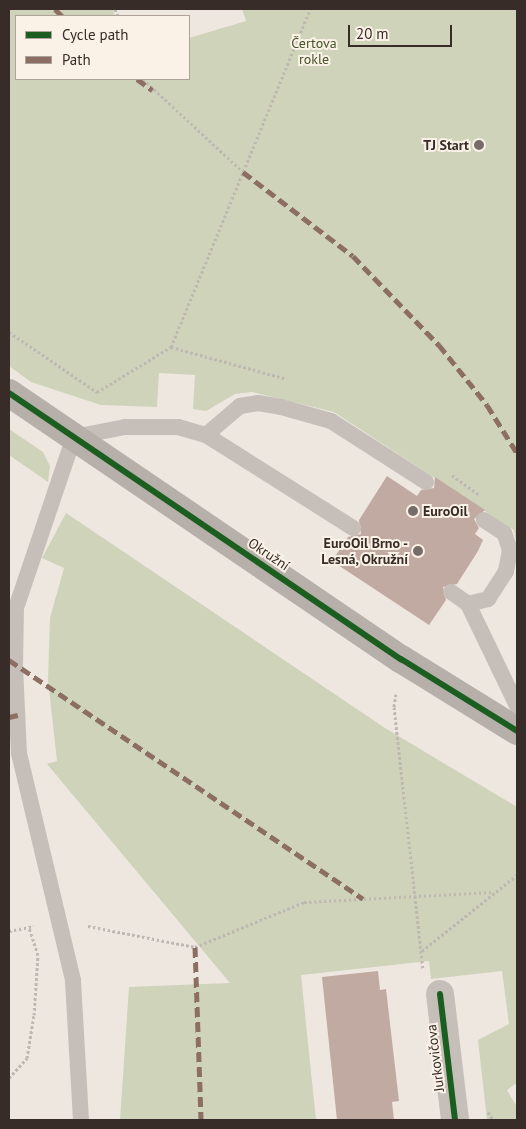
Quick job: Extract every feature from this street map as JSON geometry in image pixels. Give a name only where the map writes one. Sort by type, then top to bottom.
[{"type":"street","name":"Okružní","points":[[9,393],[401,658],[517,731]]},
{"type":"street","name":"Jurkovičova","points":[[432,986],[454,1120]]},
{"type":"lane","points":[[206,435],[240,406],[258,403],[281,406],[331,421],[426,482]]},
{"type":"lane","points":[[81,1120],[73,980],[60,918],[19,754],[16,608],[74,437],[125,427],[178,427],[206,435],[353,528]]},
{"type":"lane","points":[[468,604],[488,599],[506,571],[510,550],[504,533],[484,520]]},
{"type":"lane","points":[[451,592],[468,604],[517,706]]},
{"type":"path","points":[[171,347],[310,9]]},
{"type":"path","points":[[144,80],[243,172]]},
{"type":"path","points":[[401,658],[394,707],[422,951],[432,986]]},
{"type":"path","points":[[422,951],[517,875]]},
{"type":"path","points":[[60,918],[195,947],[304,902],[494,892]]},
{"type":"path","points":[[9,931],[29,927],[38,954],[27,1058],[9,1078]]},
{"type":"green space","name":"Čertova rokle","points":[[9,9],[113,9],[115,15],[15,15],[15,80],[190,80],[190,38],[246,21],[242,9],[517,9],[517,546],[514,530],[334,412],[252,392],[235,394],[206,411],[193,409],[195,375],[159,373],[157,407],[101,405],[31,382],[9,366]]},
{"type":"green space","points":[[9,429],[43,452],[50,466],[48,482],[9,455]]},
{"type":"green space","points":[[66,513],[385,728],[517,807],[517,1083],[507,1090],[517,1107],[517,1120],[487,1120],[478,1040],[509,1024],[502,971],[431,979],[429,961],[301,975],[316,1120],[120,1120],[129,987],[230,983],[47,764],[57,761],[48,680],[50,618],[64,568],[42,558]]},
{"type":"building","points":[[387,476],[417,496],[421,490],[434,488],[435,477],[485,510],[474,519],[479,528],[475,534],[483,540],[478,551],[457,584],[443,587],[446,600],[429,625],[332,561],[348,537],[361,534],[359,520]]},
{"type":"building","points":[[378,971],[380,990],[386,989],[399,1101],[392,1102],[394,1120],[337,1120],[322,977]]},
{"type":"marked path","points":[[55,9],[61,15]]},
{"type":"marked path","points":[[138,80],[152,90]]},
{"type":"marked path","points":[[243,172],[353,256],[439,345],[487,405],[517,453]]},
{"type":"marked path","points":[[9,660],[363,899]]},
{"type":"marked path","points":[[9,717],[18,715]]},
{"type":"marked path","points":[[195,947],[201,1120]]},
{"type":"cycle path","points":[[9,393],[401,659],[517,731]]},
{"type":"cycle path","points":[[440,994],[455,1120]]},
{"type":"place","name":"TJ Start","points":[[479,145]]},
{"type":"place","name":"EuroOil","points":[[413,511]]},
{"type":"place","name":"EuroOil Brno - Lesná, Okružní","points":[[418,551]]}]
